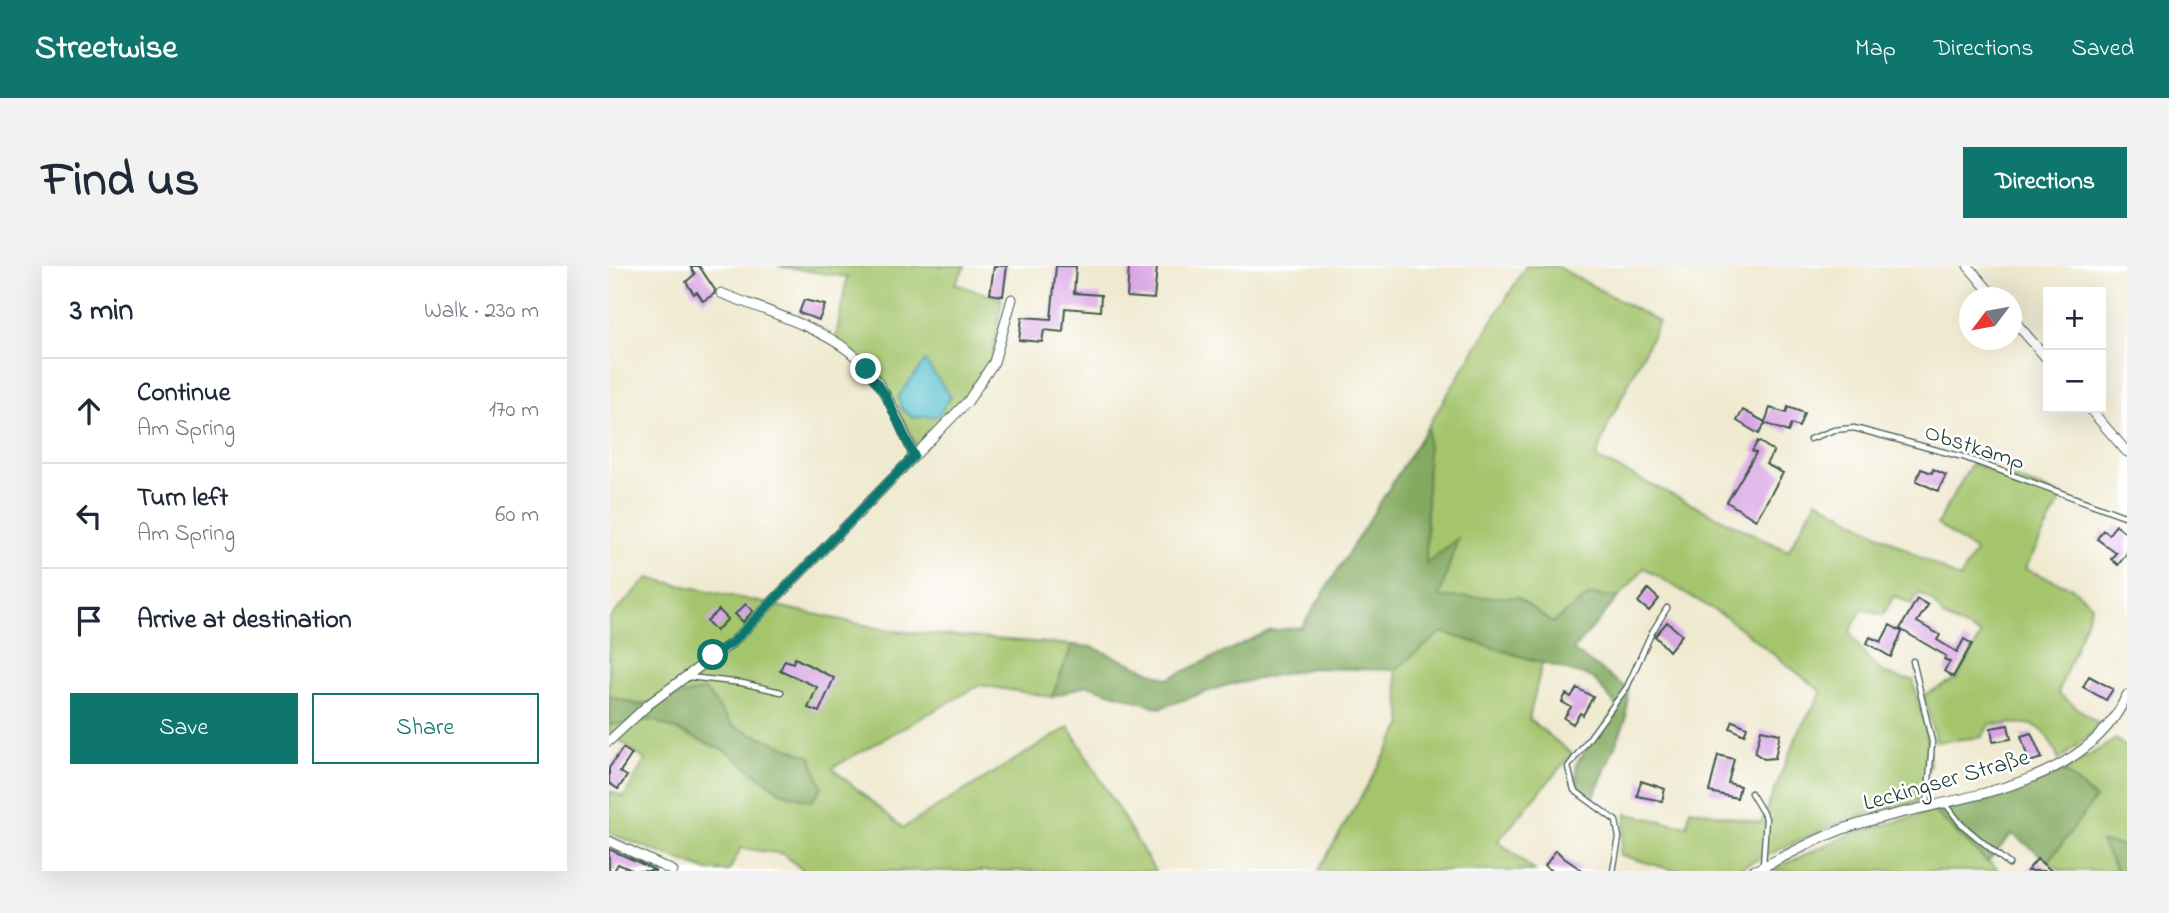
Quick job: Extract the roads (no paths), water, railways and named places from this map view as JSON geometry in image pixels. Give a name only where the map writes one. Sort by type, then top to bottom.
[{"type":"street","points":[[1968,266],[1986,287]]},
{"type":"street","points":[[721,293],[828,338],[849,352],[885,394],[914,456]]},
{"type":"street","points":[[609,741],[685,677],[733,642],[968,401],[994,362],[1011,299]]},
{"type":"street","points":[[2022,330],[2043,354]]},
{"type":"street","points":[[2093,413],[2127,452]]},
{"type":"street","name":"Leckingser Straße","points":[[1753,871],[1846,828],[2015,783],[2077,756],[2100,738],[2119,714],[2127,695]]},
{"type":"street","points":[[609,841],[673,871]]},
{"type":"lane","name":"Obstkamp","points":[[1810,439],[1834,430],[1854,428],[1963,457],[2127,517]]},
{"type":"lane","points":[[1612,871],[1619,838],[1616,821],[1574,790],[1568,767],[1627,687],[1651,634],[1667,608]]},
{"type":"lane","points":[[1913,661],[1932,742],[1927,807]]},
{"type":"lane","points":[[685,677],[781,692]]},
{"type":"lane","points":[[1751,793],[1767,823],[1763,867]]},
{"type":"lane","points":[[1944,803],[1961,824],[2009,863]]},
{"type":"water","points":[[925,361],[951,397],[937,416],[913,418],[902,409],[898,397]]}]
